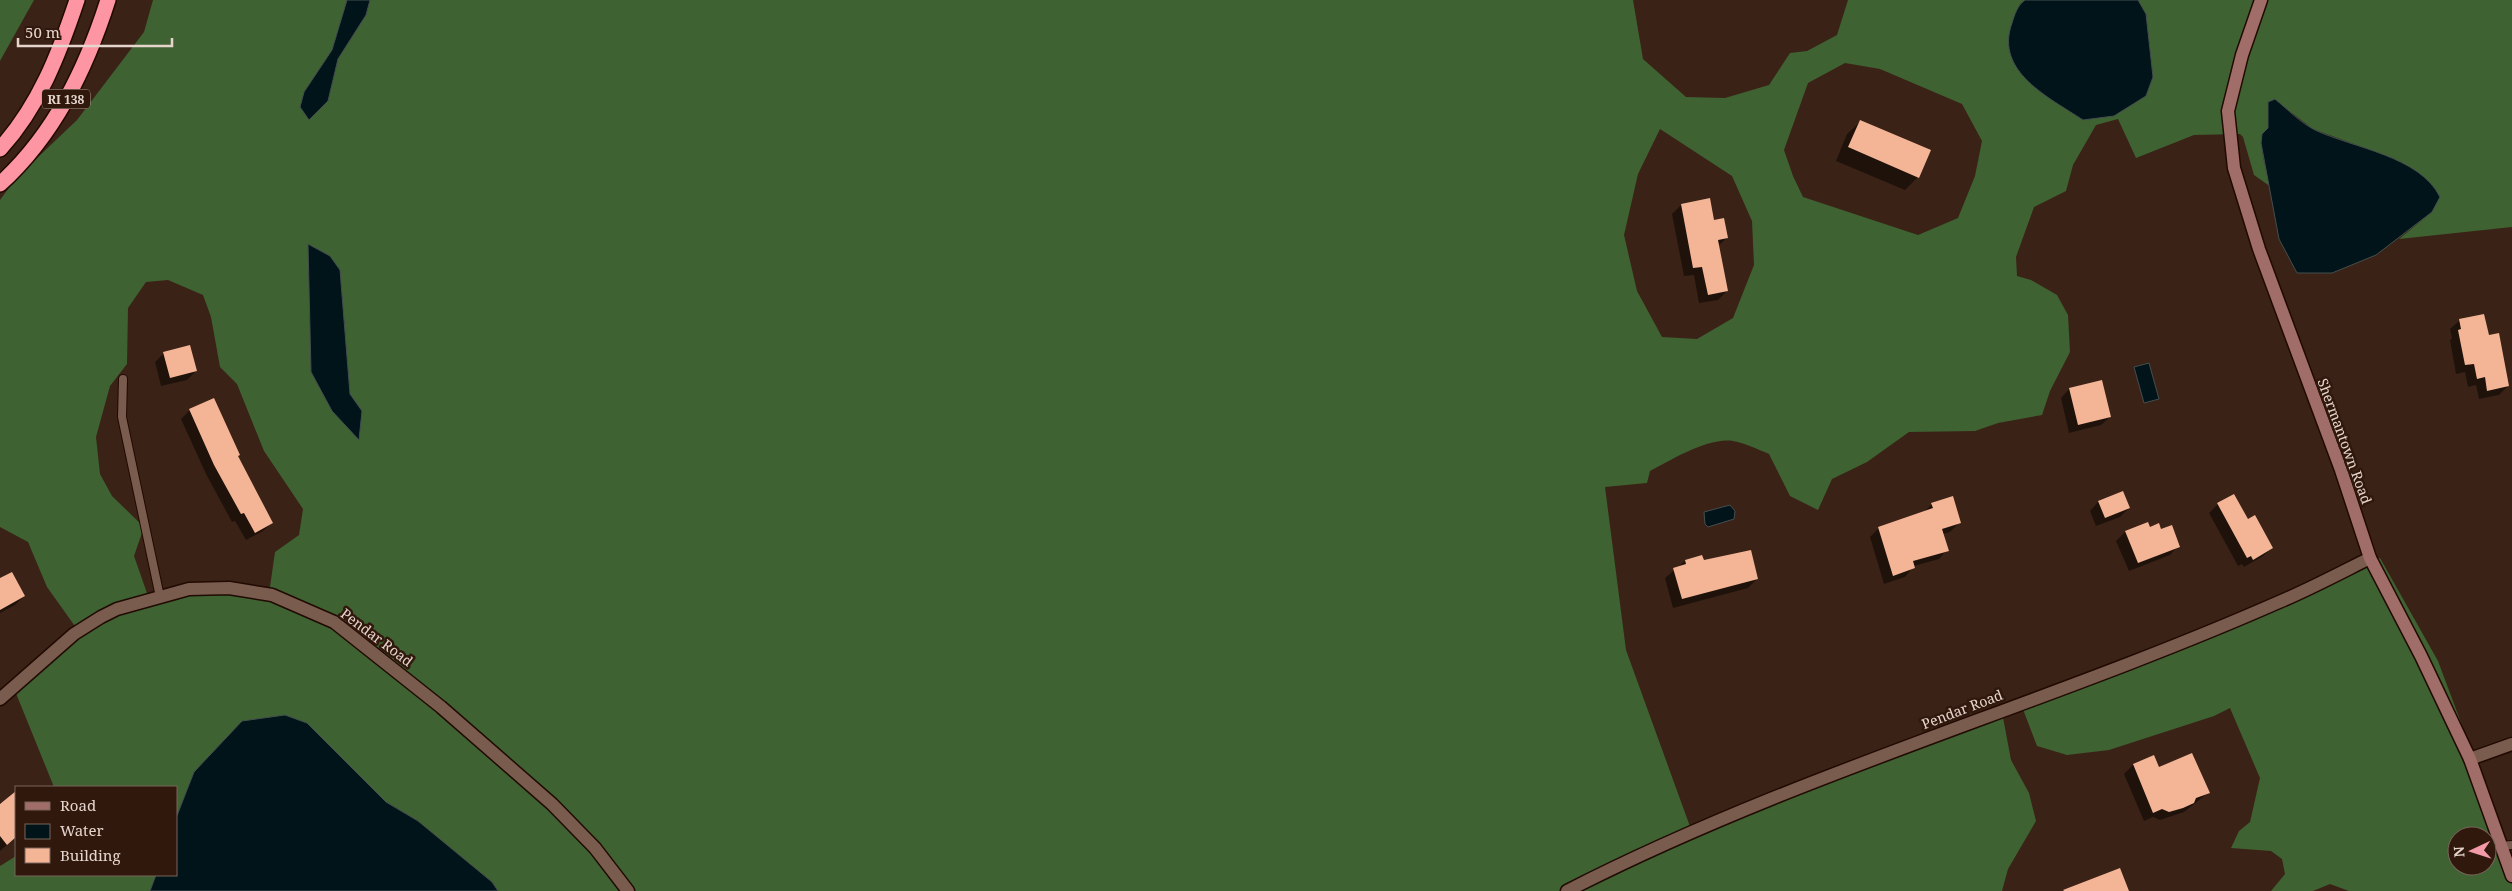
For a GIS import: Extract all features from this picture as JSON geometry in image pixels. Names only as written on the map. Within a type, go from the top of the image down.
[{"type":"highway","points":[[0,149],[28,114],[47,80],[77,0]]},
{"type":"highway","name":"RI 138","points":[[0,184],[40,141],[67,98],[91,49],[108,0]]},
{"type":"street","name":"Shermantown Road","points":[[2262,0],[2242,55],[2228,111],[2234,168],[2259,249],[2340,470],[2370,558],[2421,656],[2470,759],[2507,845],[2512,876]]},
{"type":"street","name":"Pendar Road","points":[[1567,891],[1631,858],[1712,823],[1920,741],[2120,667],[2280,602],[2370,558]]},
{"type":"street","name":"Pendar Road","points":[[0,699],[74,634],[101,616],[160,597],[198,588],[251,590],[272,595],[334,622],[442,707],[552,804],[595,848],[628,891]]},
{"type":"street","points":[[2470,759],[2512,744]]},
{"type":"lane","points":[[123,379],[122,417],[160,597]]},
{"type":"green space","points":[[0,0],[34,0],[0,61]]},
{"type":"green space","points":[[153,0],[347,0],[332,50],[304,92],[328,101],[338,59],[366,15],[370,0],[1633,0],[1643,59],[1686,97],[1725,98],[1769,85],[1790,53],[1807,51],[1837,35],[1848,0],[2025,0],[2019,5],[2146,96],[2153,77],[2146,14],[2138,0],[2512,0],[2512,227],[2399,239],[2432,212],[2395,159],[2313,129],[2275,100],[2268,102],[2268,128],[2262,141],[2263,157],[2271,187],[2254,175],[2243,137],[2240,134],[2194,135],[2136,158],[2118,119],[2096,125],[2073,165],[2066,191],[2034,207],[2016,257],[2017,276],[2031,280],[2057,295],[2068,315],[2070,352],[2050,391],[2042,415],[1998,423],[1975,431],[1909,432],[1867,462],[1832,479],[1818,510],[1790,496],[1769,454],[1733,441],[1713,442],[1679,456],[1650,471],[1647,483],[1605,487],[1626,650],[1692,832],[2002,712],[2011,760],[2029,793],[2036,821],[2008,869],[2002,891],[498,891],[492,882],[418,821],[386,802],[307,723],[194,772],[178,813],[178,786],[54,786],[13,686],[77,629],[47,587],[28,542],[0,527],[0,200],[16,178],[77,120],[144,32]],"holes":[[[1845,63],[1880,69],[1962,104],[1982,141],[1975,176],[1958,218],[1918,235],[1803,197],[1784,150],[1808,83]],[[1660,129],[1732,176],[1752,221],[1754,265],[1733,318],[1697,339],[1662,337],[1637,291],[1624,235],[1638,174]],[[308,244],[340,270],[350,394],[311,372]],[[168,280],[203,295],[211,317],[220,367],[237,384],[264,451],[303,509],[299,535],[275,552],[269,594],[203,589],[148,596],[134,556],[144,527],[112,496],[100,474],[96,437],[110,386],[127,364],[128,308],[146,282]]]},
{"type":"green space","points":[[2380,558],[2438,661],[2512,859],[2512,891],[2349,891],[2330,884],[2313,891],[2271,891],[2285,874],[2282,859],[2271,851],[2231,848],[2239,831],[2250,822],[2260,778],[2230,708],[2214,716],[2109,750],[2067,755],[2037,746],[2021,704]]},
{"type":"green space","points":[[15,857],[15,876],[156,876],[150,891],[0,891],[0,866]]},
{"type":"water","points":[[347,0],[370,0],[366,15],[338,59],[328,101],[309,120],[300,107],[304,92],[332,50]]},
{"type":"water","points":[[2025,0],[2138,0],[2146,14],[2153,77],[2146,96],[2114,116],[2083,120],[2041,93],[2028,82],[2011,56],[2009,40],[2012,23],[2015,13]]},
{"type":"water","points":[[2275,99],[2299,120],[2315,130],[2384,155],[2417,172],[2430,183],[2440,197],[2432,212],[2376,255],[2332,273],[2297,273],[2279,239],[2261,143],[2262,134],[2268,128],[2268,102]]},
{"type":"water","points":[[308,244],[330,256],[340,270],[350,394],[362,411],[359,440],[332,411],[311,372]]},
{"type":"water","points":[[2149,363],[2159,399],[2144,403],[2134,367]]},
{"type":"water","points":[[1730,505],[1735,511],[1734,519],[1708,527],[1705,524],[1704,512]]},
{"type":"water","points":[[285,715],[307,723],[386,802],[418,821],[492,882],[498,891],[150,891],[156,876],[178,876],[178,813],[194,772],[242,721]]},
{"type":"building","points":[[1860,120],[1931,150],[1919,178],[1848,147]]},
{"type":"building","points":[[1710,198],[1714,220],[1724,218],[1728,238],[1718,240],[1728,291],[1708,295],[1702,267],[1693,268],[1681,204]]},
{"type":"building","points":[[2484,314],[2489,335],[2499,333],[2509,386],[2487,391],[2485,377],[2477,379],[2474,364],[2465,365],[2458,330],[2461,329],[2459,319]]},
{"type":"building","points":[[190,345],[197,371],[170,378],[163,352]]},
{"type":"building","points":[[2102,380],[2111,417],[2078,425],[2069,388]]},
{"type":"building","points":[[214,398],[240,455],[238,456],[273,523],[255,533],[244,513],[241,514],[214,465],[189,409]]},
{"type":"building","points":[[2123,491],[2130,508],[2105,518],[2098,501]]},
{"type":"building","points":[[2234,494],[2248,519],[2255,515],[2273,548],[2253,560],[2251,556],[2247,558],[2217,503]]},
{"type":"building","points":[[1953,496],[1961,523],[1942,529],[1949,551],[1913,561],[1915,568],[1893,576],[1878,527],[1933,508],[1931,503]]},
{"type":"building","points":[[2148,522],[2150,527],[2159,523],[2161,529],[2172,525],[2180,547],[2138,563],[2125,531]]},
{"type":"building","points":[[1751,550],[1758,579],[1682,599],[1673,568],[1686,564],[1685,560],[1702,555],[1704,560]]},
{"type":"building","points":[[12,572],[25,596],[0,610],[0,578]]},
{"type":"building","points":[[2192,753],[2210,793],[2196,798],[2194,803],[2183,808],[2169,812],[2162,809],[2153,813],[2133,764],[2154,755],[2159,767]]},
{"type":"building","points":[[15,792],[15,838],[7,845],[0,836],[0,804]]},
{"type":"building","points":[[2120,868],[2129,891],[2063,890]]}]
